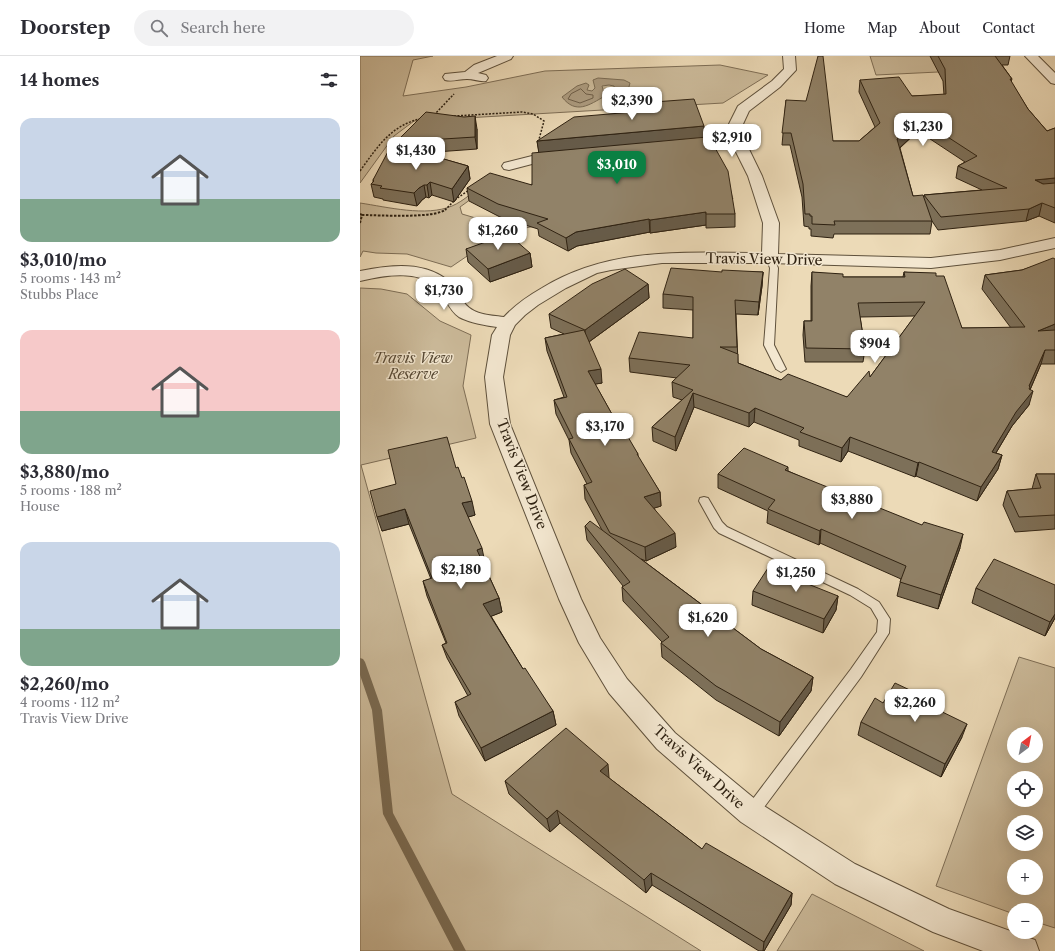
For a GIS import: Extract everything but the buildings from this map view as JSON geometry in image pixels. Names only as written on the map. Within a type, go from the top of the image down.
[{"type":"street","points":[[468,75],[478,68],[507,56]]},
{"type":"street","points":[[770,258],[771,223],[755,176],[738,141],[736,124],[741,112],[752,101],[776,84],[790,70],[789,56]]},
{"type":"street","points":[[1031,56],[1055,80]]},
{"type":"street","points":[[449,77],[468,75],[486,79]]},
{"type":"street","points":[[663,147],[738,141]]},
{"type":"street","points":[[509,166],[532,160],[571,156]]},
{"type":"street","name":"Travis View Drive","points":[[1024,951],[943,922],[845,874],[751,813],[666,740],[618,686],[591,643],[570,599],[500,424],[494,376],[498,345],[501,335],[508,323],[532,301],[560,284],[591,270],[611,265],[662,258],[770,258],[931,263],[1000,255],[1055,243]]},
{"type":"street","points":[[360,276],[385,270],[417,272],[435,280],[446,288],[461,310],[468,314],[492,321],[508,323]]},
{"type":"lane","points":[[770,258],[774,268],[769,345],[780,369]]},
{"type":"lane","points":[[704,501],[718,525],[723,530],[854,592],[875,605],[884,619],[883,633],[856,674],[751,813]]},
{"type":"path","points":[[440,107],[432,116],[440,116]]},
{"type":"path","points":[[448,116],[522,112],[538,116],[544,121],[532,160]]},
{"type":"path","points":[[360,171],[388,133],[412,119],[425,117]]},
{"type":"path","points":[[360,223],[361,214],[427,215],[443,212],[456,199],[474,188]]},
{"type":"green space","points":[[360,56],[433,56],[413,60],[403,96],[466,87],[545,71],[720,65],[768,75],[723,103],[414,121],[394,136],[360,183]]},
{"type":"green space","points":[[870,56],[948,56],[959,71],[876,75]]},
{"type":"green space","points":[[485,183],[492,184],[460,207],[462,214],[489,222],[615,197],[729,186],[733,199],[621,210],[501,233],[451,267],[407,254],[363,251],[360,257],[360,203],[394,209],[430,211],[452,206]]},
{"type":"green space","name":"Travis View Reserve","points":[[360,288],[381,289],[407,294],[440,321],[471,335],[463,386],[476,438],[361,465],[452,794],[701,951],[360,951]]},
{"type":"green space","points":[[1019,657],[1055,668],[1055,928],[1043,924],[1043,903],[1007,903],[1007,911],[936,886]]},
{"type":"green space","points":[[812,894],[924,951],[777,951]]},
{"type":"water","points":[[598,78],[624,80],[630,83],[627,94],[622,96],[616,94],[614,86],[602,86],[605,96],[583,107],[572,106],[562,97],[577,86],[586,83],[589,85],[587,90],[592,91],[595,88],[593,80]]},
{"type":"waterway","points":[[360,662],[377,710],[388,814],[460,951]]}]
